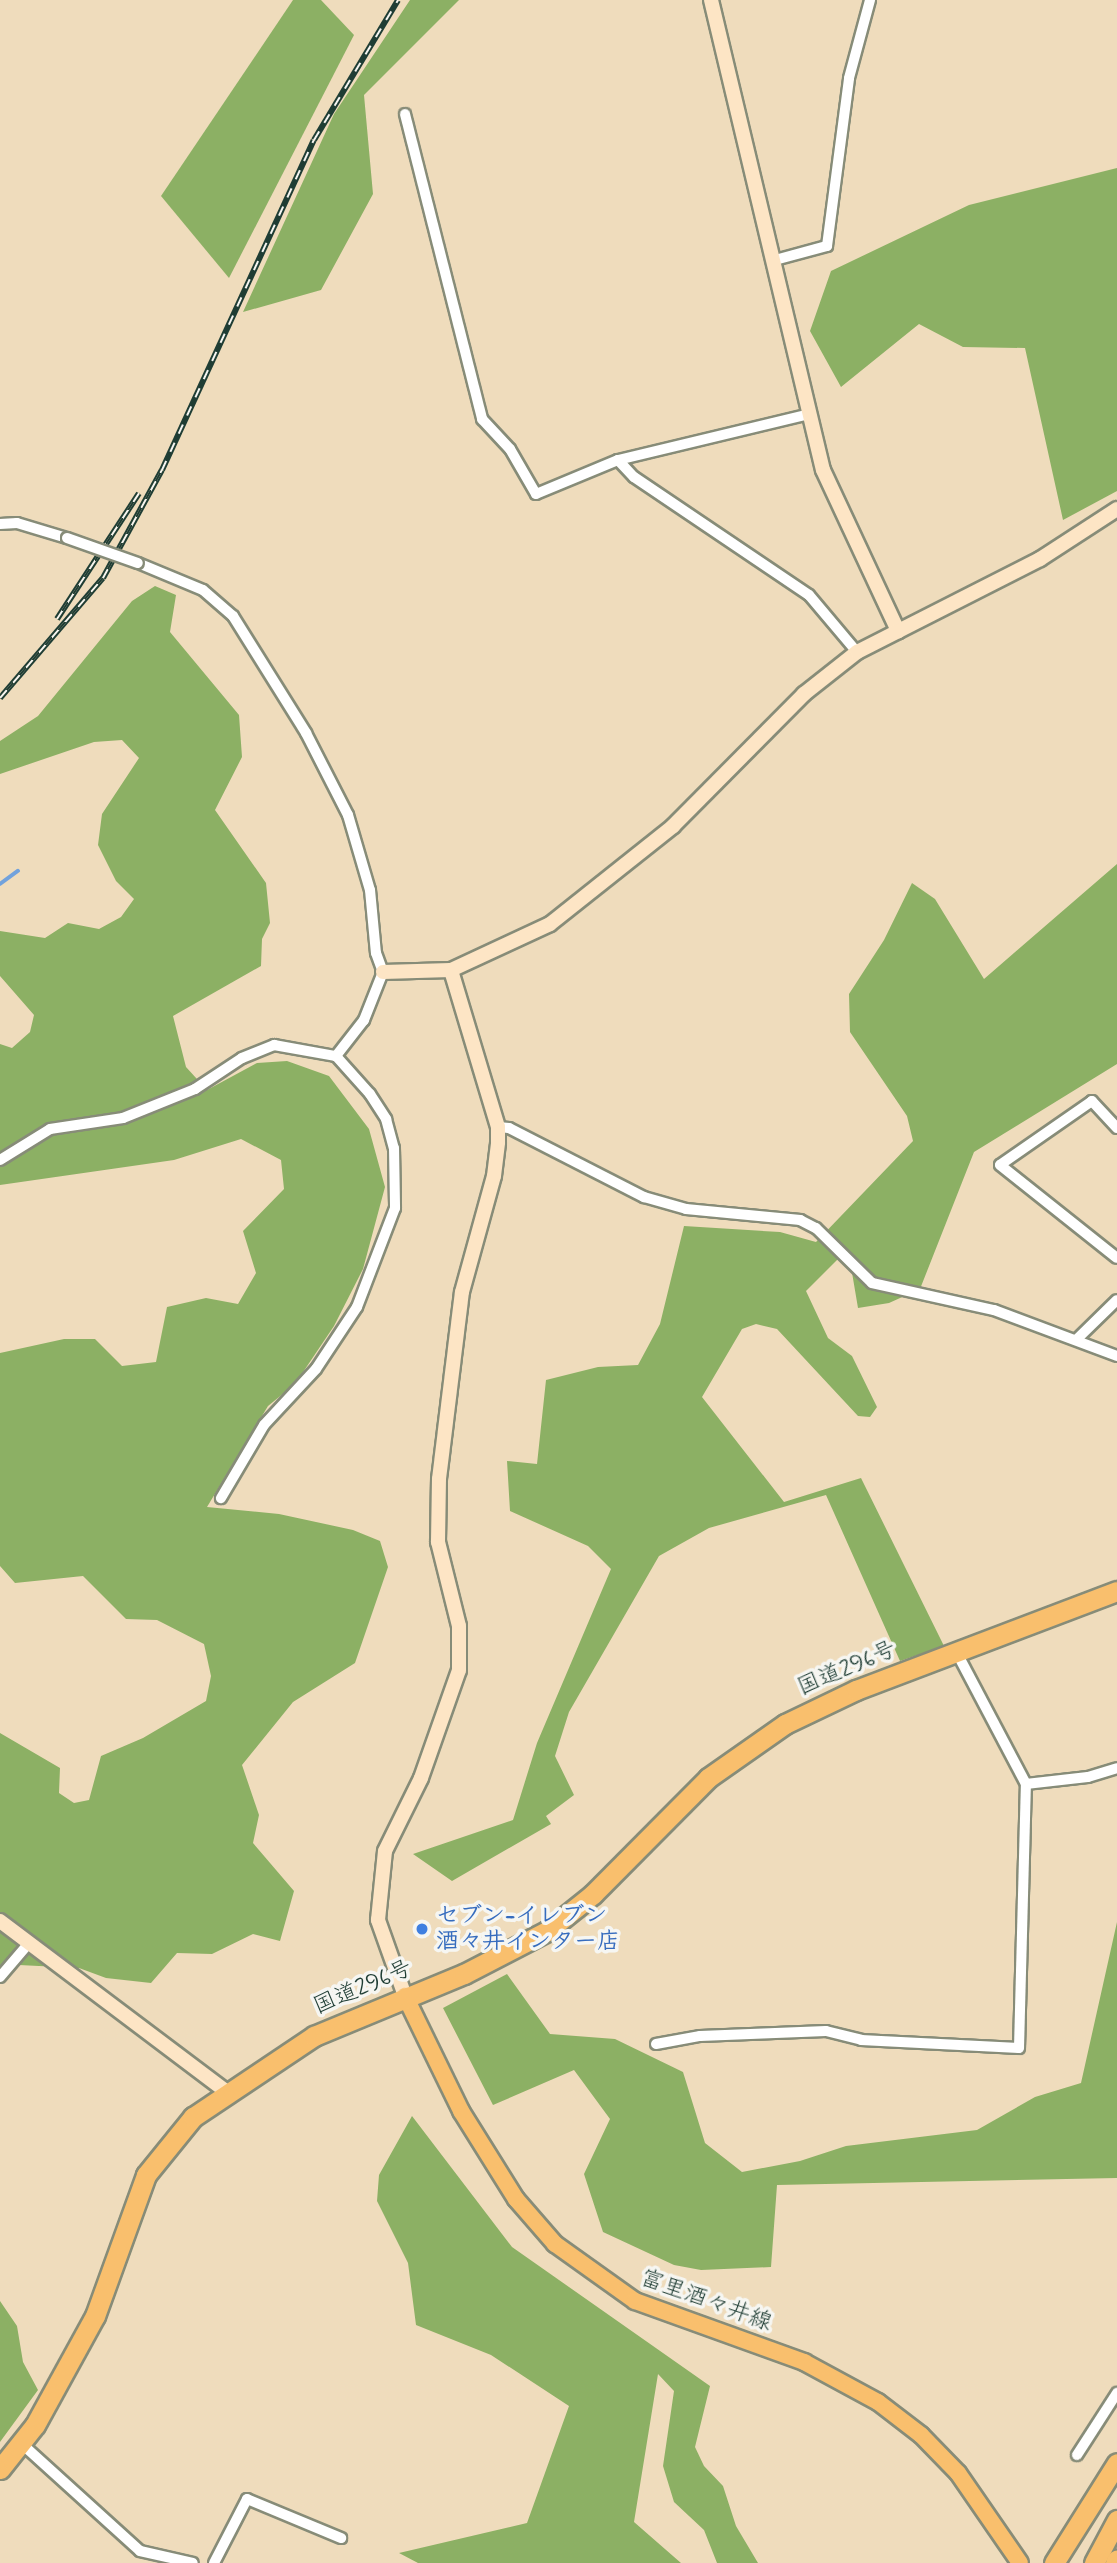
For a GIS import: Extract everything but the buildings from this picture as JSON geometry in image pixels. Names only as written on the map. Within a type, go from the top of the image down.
[{"type":"highway","name":"国道296号","points":[[0,2469],[22,2444],[95,2316],[146,2175],[178,2131],[314,2036],[405,1996],[464,1974],[547,1931],[593,1894],[741,1751],[814,1709],[956,1651],[1117,1591]]},
{"type":"highway","points":[[1054,2563],[1117,2463]]},
{"type":"highway","points":[[1067,2563],[1117,2470]]},
{"type":"highway","points":[[1094,2563],[1117,2520]]},
{"type":"main road","name":"富里酒々井線","points":[[405,1996],[461,2111],[516,2199],[555,2244],[635,2301],[804,2362],[878,2402],[921,2435],[958,2473],[1020,2563]]},
{"type":"street","points":[[711,0],[823,470],[898,631]]},
{"type":"street","points":[[775,260],[827,246],[849,78],[870,0]]},
{"type":"street","points":[[405,114],[482,419],[510,449],[536,494],[618,460],[809,414]]},
{"type":"street","points":[[618,460],[634,477],[809,596],[857,652]]},
{"type":"street","points":[[383,972],[451,970],[523,939],[575,905],[673,826],[804,694],[857,652],[1040,559],[1117,509]]},
{"type":"street","points":[[0,524],[17,523],[138,563],[203,590],[233,616],[306,733],[348,815],[370,890],[376,953],[383,972],[364,1020],[337,1056]]},
{"type":"street","points":[[405,1996],[378,1920],[385,1851],[421,1778],[459,1670],[459,1626],[438,1542],[439,1479],[462,1292],[494,1176],[498,1127],[451,970]]},
{"type":"street","points":[[0,1160],[50,1129],[123,1118],[195,1089],[261,1049],[295,1046],[337,1056],[386,1119],[398,1182],[395,1209],[357,1307],[316,1369],[264,1425],[221,1499]]},
{"type":"street","points":[[1117,1128],[1092,1101],[1000,1165],[1117,1258]]},
{"type":"street","points":[[498,1127],[509,1128],[645,1197],[686,1209],[800,1220],[816,1228],[872,1283],[947,1296],[1117,1356]]},
{"type":"street","points":[[1076,1340],[1117,1300]]},
{"type":"street","points":[[656,2045],[700,2036],[826,2031],[861,2040],[1019,2049],[1026,1784],[956,1651]]},
{"type":"street","points":[[1026,1784],[1088,1777],[1117,1768]]},
{"type":"street","points":[[0,1920],[229,2093]]},
{"type":"street","points":[[0,1977],[29,1943]]},
{"type":"street","points":[[1077,2455],[1117,2393]]},
{"type":"street","points":[[22,2444],[140,2552],[193,2563]]},
{"type":"street","points":[[215,2563],[247,2500],[341,2538]]},
{"type":"green space","points":[[293,0],[321,0],[354,35],[229,278],[161,196]]},
{"type":"green space","points":[[410,0],[459,0],[364,95],[373,194],[321,290],[243,312],[334,114]]},
{"type":"green space","points":[[1117,168],[1117,491],[1063,520],[1025,348],[963,347],[919,324],[841,387],[810,331],[831,271],[969,205]]},
{"type":"green space","points":[[155,586],[176,595],[170,632],[239,715],[242,757],[215,810],[266,883],[270,923],[262,939],[261,966],[173,1016],[186,1067],[207,1090],[257,1063],[287,1061],[329,1076],[369,1129],[385,1187],[363,1269],[334,1326],[295,1384],[268,1406],[207,1507],[279,1514],[353,1530],[380,1541],[388,1567],[355,1663],[293,1702],[242,1765],[259,1815],[253,1843],[294,1891],[280,1941],[253,1934],[212,1954],[177,1953],[151,1983],[106,1978],[79,1968],[19,1965],[0,1978],[0,1733],[60,1768],[59,1793],[74,1803],[89,1800],[101,1756],[143,1738],[206,1701],[211,1676],[204,1644],[157,1620],[126,1619],[83,1576],[15,1583],[0,1566],[0,1353],[64,1339],[95,1339],[122,1366],[156,1362],[167,1307],[206,1298],[238,1304],[256,1273],[243,1231],[284,1189],[281,1160],[241,1139],[174,1160],[0,1185],[0,1044],[12,1048],[30,1032],[34,1015],[0,976],[0,931],[45,938],[68,923],[99,929],[121,917],[134,899],[116,881],[98,845],[102,814],[139,758],[122,740],[94,742],[0,774],[0,741],[38,716],[132,601]]},
{"type":"green space","points":[[1117,864],[1117,1064],[974,1152],[920,1289],[889,1303],[858,1308],[848,1249],[806,1291],[828,1338],[852,1356],[877,1407],[870,1417],[858,1416],[777,1329],[756,1324],[742,1329],[702,1397],[784,1502],[861,1478],[944,1646],[900,1661],[826,1495],[709,1528],[659,1556],[569,1712],[555,1756],[574,1795],[546,1816],[551,1824],[452,1881],[413,1854],[513,1820],[537,1743],[611,1569],[588,1546],[510,1511],[507,1461],[537,1464],[546,1380],[598,1367],[638,1365],[660,1324],[684,1226],[780,1232],[816,1242],[913,1141],[907,1116],[850,1032],[849,994],[884,940],[912,883],[935,899],[984,979]]},
{"type":"green space","points":[[1117,1922],[1117,2178],[777,2185],[771,2267],[701,2270],[674,2265],[603,2232],[584,2174],[610,2119],[574,2070],[493,2105],[443,2008],[507,1974],[550,2034],[615,2039],[683,2072],[705,2143],[742,2172],[800,2161],[846,2146],[977,2130],[1035,2097],[1081,2083]]},
{"type":"green space","points":[[412,2116],[512,2247],[710,2386],[695,2447],[704,2466],[723,2486],[736,2526],[758,2563],[717,2563],[704,2530],[674,2502],[663,2466],[674,2391],[658,2374],[634,2522],[681,2563],[418,2563],[399,2553],[527,2523],[569,2406],[491,2355],[416,2325],[408,2263],[377,2201],[379,2175]]},
{"type":"green space","points":[[0,2301],[17,2326],[23,2362],[38,2390],[0,2442]]},
{"type":"waterway","points":[[0,884],[18,871]]},
{"type":"railway","points":[[0,698],[103,578],[162,470],[314,140],[398,0]]},
{"type":"railway","points":[[57,619],[139,493]]},
{"type":"place","name":"セブン-イレブン 酒々井インター店","points":[[422,1929]]}]
